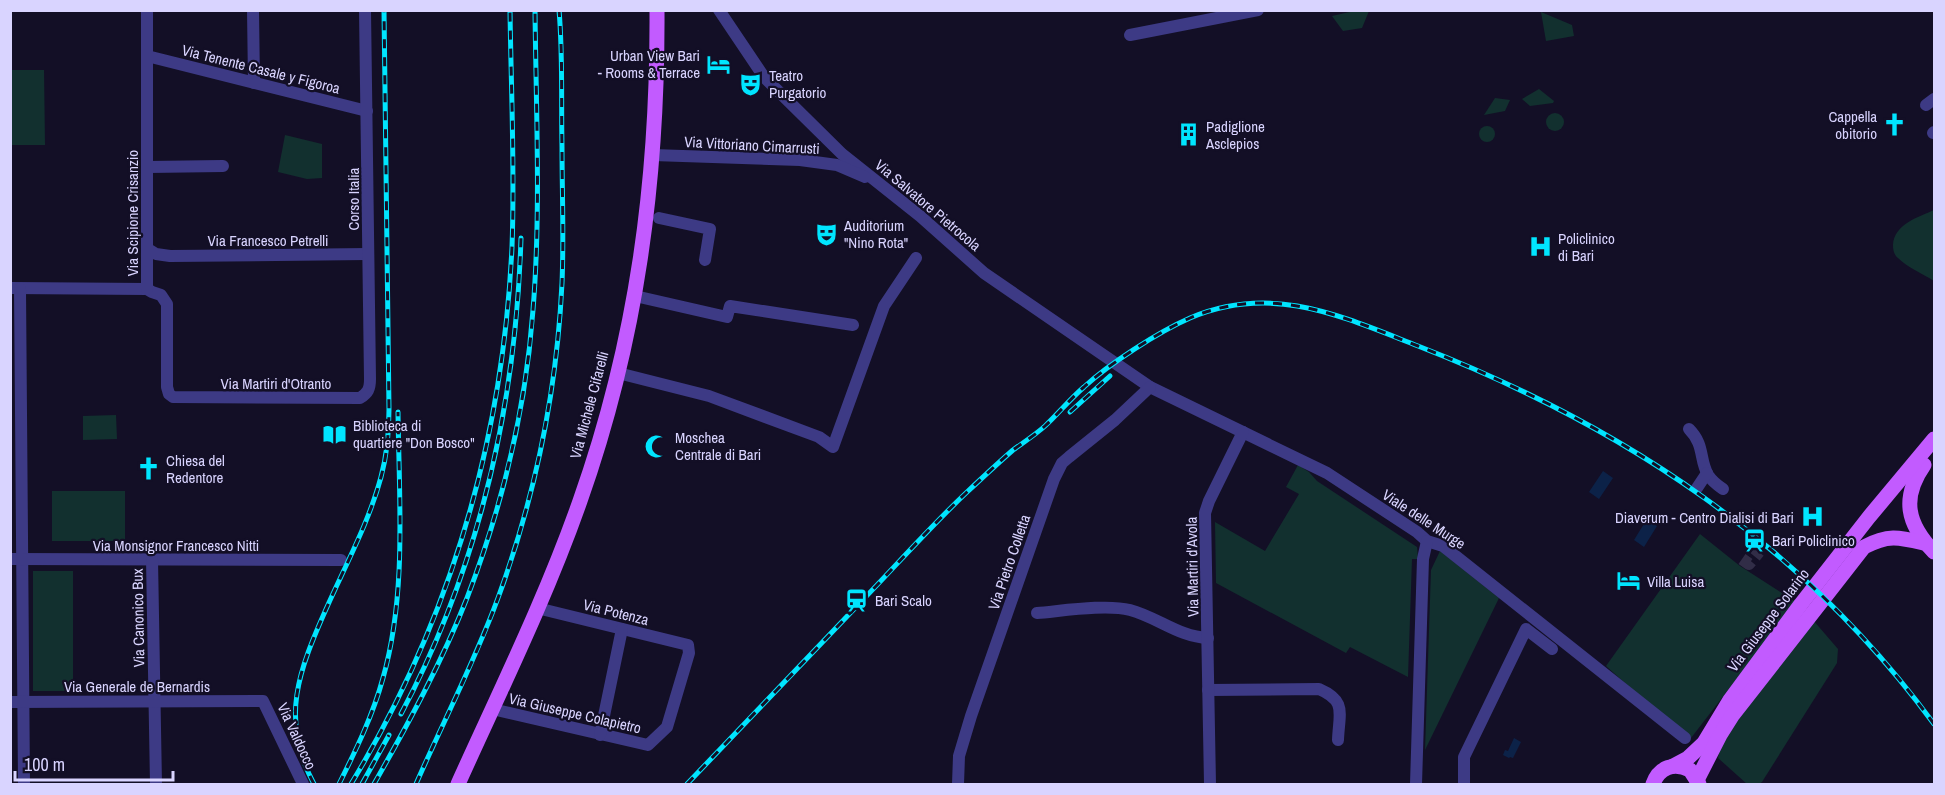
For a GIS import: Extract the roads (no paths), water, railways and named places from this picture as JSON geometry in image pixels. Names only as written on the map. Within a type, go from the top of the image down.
[{"type":"main road","name":"Via Michele Cifarelli","points":[[458,784],[537,608],[580,501],[618,373],[635,296],[646,223],[653,155],[657,10]]},
{"type":"main road","points":[[1929,548],[1915,528],[1909,501],[1911,486],[1924,464],[1932,442]]},
{"type":"main road","name":"Via Giuseppe Solarino","points":[[1709,745],[1730,700],[1869,518],[1932,442]]},
{"type":"main road","name":"Via Giuseppe Solarino","points":[[1709,745],[1864,547],[1878,539],[1890,537],[1929,548]]},
{"type":"main road","points":[[1638,784],[1654,782],[1661,771],[1709,745]]},
{"type":"main road","points":[[1698,782],[1709,745]]},
{"type":"main road","points":[[1673,766],[1683,766],[1690,770],[1698,782]]},
{"type":"street","name":"Via Scipione Crisanzio","points":[[147,10],[147,284],[164,296],[167,304],[166,387],[169,394],[178,398]]},
{"type":"street","points":[[254,10],[254,83]]},
{"type":"street","name":"Corso Italia","points":[[365,10],[370,387]]},
{"type":"street","name":"Via Salvatore Pietrocola","points":[[719,10],[764,77],[842,154],[896,196],[984,273],[1145,383]]},
{"type":"street","points":[[1130,34],[1258,10]]},
{"type":"street","name":"Via Tenente Casale y Figoroa","points":[[147,56],[367,111]]},
{"type":"street","name":"Via Vittoriano Cimarrusti","points":[[653,155],[800,160],[837,165],[880,184]]},
{"type":"street","points":[[148,167],[223,166]]},
{"type":"street","points":[[659,218],[710,229],[705,260]]},
{"type":"street","name":"Via Francesco Petrelli","points":[[148,249],[156,254],[169,256],[368,254]]},
{"type":"street","points":[[24,784],[17,702],[15,288],[147,284],[159,261],[169,256]]},
{"type":"street","points":[[618,373],[709,396],[819,437],[833,447],[884,306],[915,258]]},
{"type":"street","points":[[635,296],[727,317],[730,306],[853,325]]},
{"type":"street","name":"Viale delle Murge","points":[[1145,383],[1327,473],[1417,532],[1427,541],[1443,546],[1684,738]]},
{"type":"street","name":"Via Pietro Colletta","points":[[958,784],[959,756],[971,716],[1054,479],[1062,463],[1115,420],[1145,383]]},
{"type":"street","name":"Via Martiri d'Otranto","points":[[178,398],[360,398],[370,387]]},
{"type":"street","points":[[1689,429],[1700,444],[1707,473],[1723,489]]},
{"type":"street","name":"Via Martiri d'Avola","points":[[1210,784],[1205,513],[1243,432]]},
{"type":"street","points":[[1697,488],[1707,473]]},
{"type":"street","points":[[1416,784],[1423,559],[1427,541]]},
{"type":"street","name":"Via Monsignor Francesco Nitti","points":[[16,559],[341,560]]},
{"type":"street","name":"Via Canonico Bux","points":[[152,559],[156,784]]},
{"type":"street","name":"Via Potenza","points":[[537,608],[688,645]]},
{"type":"street","name":"Via Martiri d'Avola","points":[[1037,613],[1099,609],[1131,610],[1193,638],[1208,638]]},
{"type":"street","points":[[1464,784],[1466,754],[1523,626],[1552,649]]},
{"type":"street","points":[[600,735],[622,629]]},
{"type":"street","name":"Via Giuseppe Colapietro","points":[[492,709],[648,745],[667,727],[689,653],[688,645]]},
{"type":"street","points":[[1208,690],[1319,689],[1332,695],[1340,705],[1338,740]]},
{"type":"street","name":"Via Generale de Bernardis","points":[[17,702],[263,701]]},
{"type":"street","name":"Via Valdocco","points":[[263,701],[303,784]]},
{"type":"water","points":[[1603,471],[1613,478],[1599,499],[1589,492]]},
{"type":"water","points":[[1647,519],[1657,526],[1644,547],[1634,540]]},
{"type":"water","points":[[1514,738],[1521,742],[1513,758],[1509,758],[1503,755],[1505,750],[1508,751]]},
{"type":"tunnel","points":[[1742,559],[1749,564],[1759,552]]},
{"type":"railway","points":[[314,784],[303,760],[297,738],[295,716],[301,674],[317,630],[357,543],[376,494],[383,469],[388,435],[384,10]]},
{"type":"railway","points":[[351,784],[417,658],[444,592],[466,526],[483,458],[497,389],[507,319],[512,247],[510,10]]},
{"type":"railway","points":[[374,784],[436,669],[467,598],[491,528],[518,420],[530,346],[537,235],[535,10]]},
{"type":"railway","points":[[416,784],[498,598],[523,521],[542,442],[555,363],[562,283],[559,10]]},
{"type":"railway","points":[[401,714],[452,601],[472,543],[488,483],[511,362],[518,300],[521,238]]},
{"type":"railway","points":[[687,784],[952,507],[1013,450],[1045,426],[1094,378],[1134,349],[1177,324],[1220,308],[1249,303],[1278,304],[1334,315],[1418,346],[1494,378],[1567,414],[1637,453],[1704,498],[1767,546],[1827,600],[1882,659],[1934,724]]},
{"type":"railway","points":[[1070,412],[1110,376]]},
{"type":"railway","points":[[339,784],[374,705],[391,646],[399,580],[398,412]]},
{"type":"railway","points":[[362,784],[389,735]]},
{"type":"place","name":"Urban View Bari - Rooms & Terrace","points":[[718,64]]},
{"type":"place","name":"Teatro Purgatorio","points":[[751,84]]},
{"type":"place","name":"Cappella obitorio","points":[[1895,125]]},
{"type":"place","name":"Padiglione Asclepios","points":[[1188,135]]},
{"type":"place","name":"Auditorium \"Nino Rota\"","points":[[826,234]]},
{"type":"place","name":"Policlinico di Bari","points":[[1540,247]]},
{"type":"place","name":"Biblioteca di quartiere \"Don Bosco\"","points":[[335,434]]},
{"type":"place","name":"Moschea Centrale di Bari","points":[[657,446]]},
{"type":"place","name":"Chiesa del Redentore","points":[[148,469]]},
{"type":"place","name":"Diaverum - Centro Dialisi di Bari","points":[[1812,517]]},
{"type":"place","name":"Bari Policlinico","points":[[1754,540]]},
{"type":"place","name":"Villa Luisa","points":[[1629,581]]},
{"type":"place","name":"Bari Scalo","points":[[857,600]]}]
